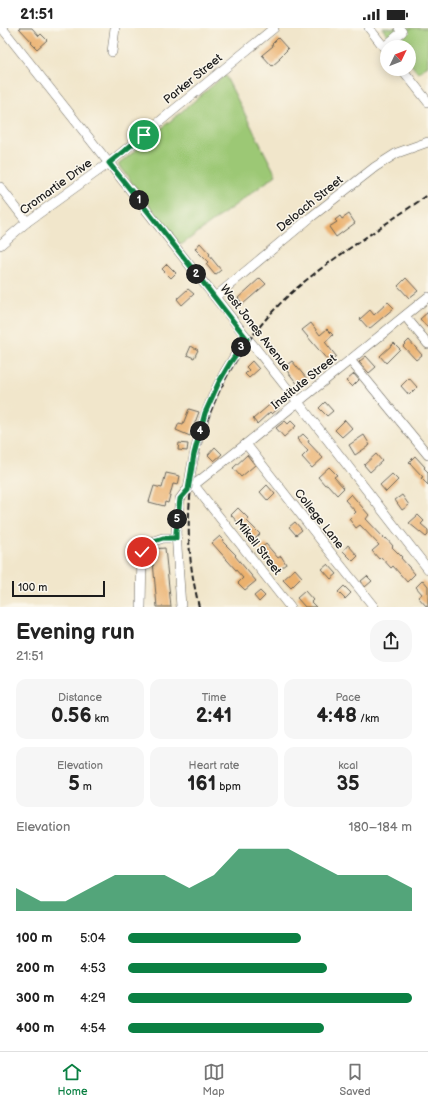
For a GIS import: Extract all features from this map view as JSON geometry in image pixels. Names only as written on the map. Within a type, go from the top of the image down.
[{"type":"street","name":"West Jones Avenue","points":[[2,28],[428,569]]},
{"type":"street","points":[[112,52],[115,28]]},
{"type":"street","name":"Parker Street","points":[[109,163],[274,28]]},
{"type":"street","points":[[369,28],[380,42]]},
{"type":"street","points":[[394,40],[402,32],[399,28]]},
{"type":"street","points":[[408,76],[428,102]]},
{"type":"street","name":"Deloach Street","points":[[215,297],[375,166],[397,153],[428,142]]},
{"type":"street","name":"Cromartie Drive","points":[[0,245],[27,222],[109,163]]},
{"type":"street","points":[[0,187],[27,222]]},
{"type":"street","name":"Institute Street","points":[[191,488],[428,297]]},
{"type":"street","points":[[405,316],[428,344]]},
{"type":"street","points":[[181,607],[176,538],[180,499],[191,488],[194,454],[205,413],[219,382],[247,339]]},
{"type":"street","points":[[350,360],[428,455]]},
{"type":"street","name":"College Lane","points":[[246,444],[374,607]]},
{"type":"street","name":"Mikell Street","points":[[191,488],[207,502],[290,607]]},
{"type":"street","points":[[141,607],[142,552],[151,542],[163,538],[176,538]]},
{"type":"green space","points":[[382,28],[428,28],[428,65],[418,73],[416,71],[416,40],[391,40]]},
{"type":"green space","points":[[225,75],[276,175],[181,245],[118,165]]},
{"type":"building","points":[[19,28],[32,28],[39,36],[41,34],[47,40],[37,49]]},
{"type":"building","points":[[278,38],[288,49],[272,66],[262,55],[273,46],[272,44]]},
{"type":"building","points":[[349,214],[355,223],[336,237],[329,227],[337,222],[335,220],[340,216],[342,219]]},
{"type":"building","points":[[200,243],[221,270],[215,275],[206,264],[208,262],[195,249]]},
{"type":"building","points":[[167,264],[176,273],[171,278],[162,269]]},
{"type":"building","points":[[260,278],[266,284],[243,304],[238,298]]},
{"type":"building","points":[[406,278],[418,291],[409,298],[398,286]]},
{"type":"building","points":[[188,289],[194,294],[182,305],[177,299]]},
{"type":"building","points":[[388,302],[394,308],[369,329],[360,319],[370,310],[374,315]]},
{"type":"building","points":[[428,312],[428,328],[420,319]]},
{"type":"building","points":[[311,323],[320,335],[327,329],[333,335],[325,342],[336,356],[329,362],[302,330]]},
{"type":"building","points":[[409,340],[422,355],[416,360],[403,346]]},
{"type":"building","points":[[394,343],[400,349],[386,363],[380,356]]},
{"type":"building","points":[[191,346],[198,350],[194,358],[187,355]]},
{"type":"building","points":[[366,356],[376,367],[369,373],[359,362]]},
{"type":"building","points":[[252,361],[259,369],[249,378],[245,374],[249,370],[246,367]]},
{"type":"building","points":[[292,361],[307,379],[299,386],[284,367]]},
{"type":"building","points":[[354,374],[359,380],[352,387],[346,381]]},
{"type":"building","points":[[409,378],[417,387],[409,395],[401,386]]},
{"type":"building","points":[[274,401],[280,407],[272,414],[270,412],[257,424],[253,419]]},
{"type":"building","points":[[325,402],[333,411],[327,416],[319,408]]},
{"type":"building","points":[[189,409],[199,412],[190,436],[176,430],[179,423],[183,424]]},
{"type":"building","points":[[345,420],[352,428],[342,437],[335,430]]},
{"type":"building","points":[[285,421],[288,424],[291,421],[296,426],[284,437],[276,428]]},
{"type":"building","points":[[303,434],[309,440],[308,442],[323,458],[312,468],[302,457],[308,451],[297,439]]},
{"type":"building","points":[[364,435],[370,445],[355,455],[349,445]]},
{"type":"building","points":[[179,443],[188,444],[187,451],[178,450]]},
{"type":"building","points":[[215,447],[222,454],[214,461],[208,455]]},
{"type":"building","points":[[376,454],[382,461],[370,472],[364,465]]},
{"type":"building","points":[[247,455],[255,465],[241,477],[233,468]]},
{"type":"building","points":[[415,456],[428,472],[428,485],[421,478],[423,477],[409,462]]},
{"type":"building","points":[[329,467],[337,475],[334,477],[344,488],[337,495],[318,477]]},
{"type":"building","points":[[166,473],[180,476],[178,485],[173,484],[168,503],[165,502],[164,506],[149,502],[154,486],[162,488]]},
{"type":"building","points":[[392,474],[398,480],[386,492],[380,485]]},
{"type":"building","points":[[267,485],[275,494],[268,501],[260,492]]},
{"type":"building","points":[[351,494],[369,515],[366,519],[385,539],[386,538],[415,574],[407,582],[393,566],[391,568],[381,557],[379,559],[372,551],[379,545],[360,525],[356,528],[349,519],[356,512],[345,500]]},
{"type":"building","points":[[402,495],[409,505],[402,510],[395,500]]},
{"type":"building","points":[[238,508],[249,519],[247,521],[260,534],[254,540],[231,515]]},
{"type":"building","points":[[418,515],[424,521],[421,524],[428,530],[428,535],[426,537],[409,523]]},
{"type":"building","points":[[295,522],[302,530],[296,535],[289,527]]},
{"type":"building","points":[[220,536],[224,540],[223,542],[236,555],[235,556],[256,581],[245,590],[238,583],[243,578],[212,543]]},
{"type":"building","points":[[266,544],[278,558],[281,556],[286,564],[277,571],[260,549]]},
{"type":"building","points":[[348,545],[358,556],[353,561],[343,551]]},
{"type":"building","points":[[165,548],[171,607],[157,607],[152,550]]},
{"type":"building","points":[[328,564],[337,574],[331,579],[322,569]]},
{"type":"building","points":[[295,569],[302,577],[291,588],[283,580]]},
{"type":"building","points":[[367,576],[372,581],[365,587],[361,581]]},
{"type":"building","points":[[423,580],[428,586],[428,607],[418,597],[422,594],[416,587]]},
{"type":"building","points":[[344,586],[351,593],[345,599],[338,592]]},
{"type":"building","points":[[260,591],[265,596],[259,602],[254,596]]},
{"type":"building","points":[[305,591],[313,600],[311,602],[316,607],[305,607],[297,598]]},
{"type":"railway","points":[[199,607],[192,573],[190,553],[189,517],[192,481],[199,446],[210,412],[225,379],[244,348],[265,320],[290,294],[329,263],[428,195]]},
{"type":"route","points":[[142,552],[151,542],[163,538],[176,538],[180,499],[188,490],[194,454],[205,413],[219,382],[237,352],[247,339],[109,163],[144,135]]}]
